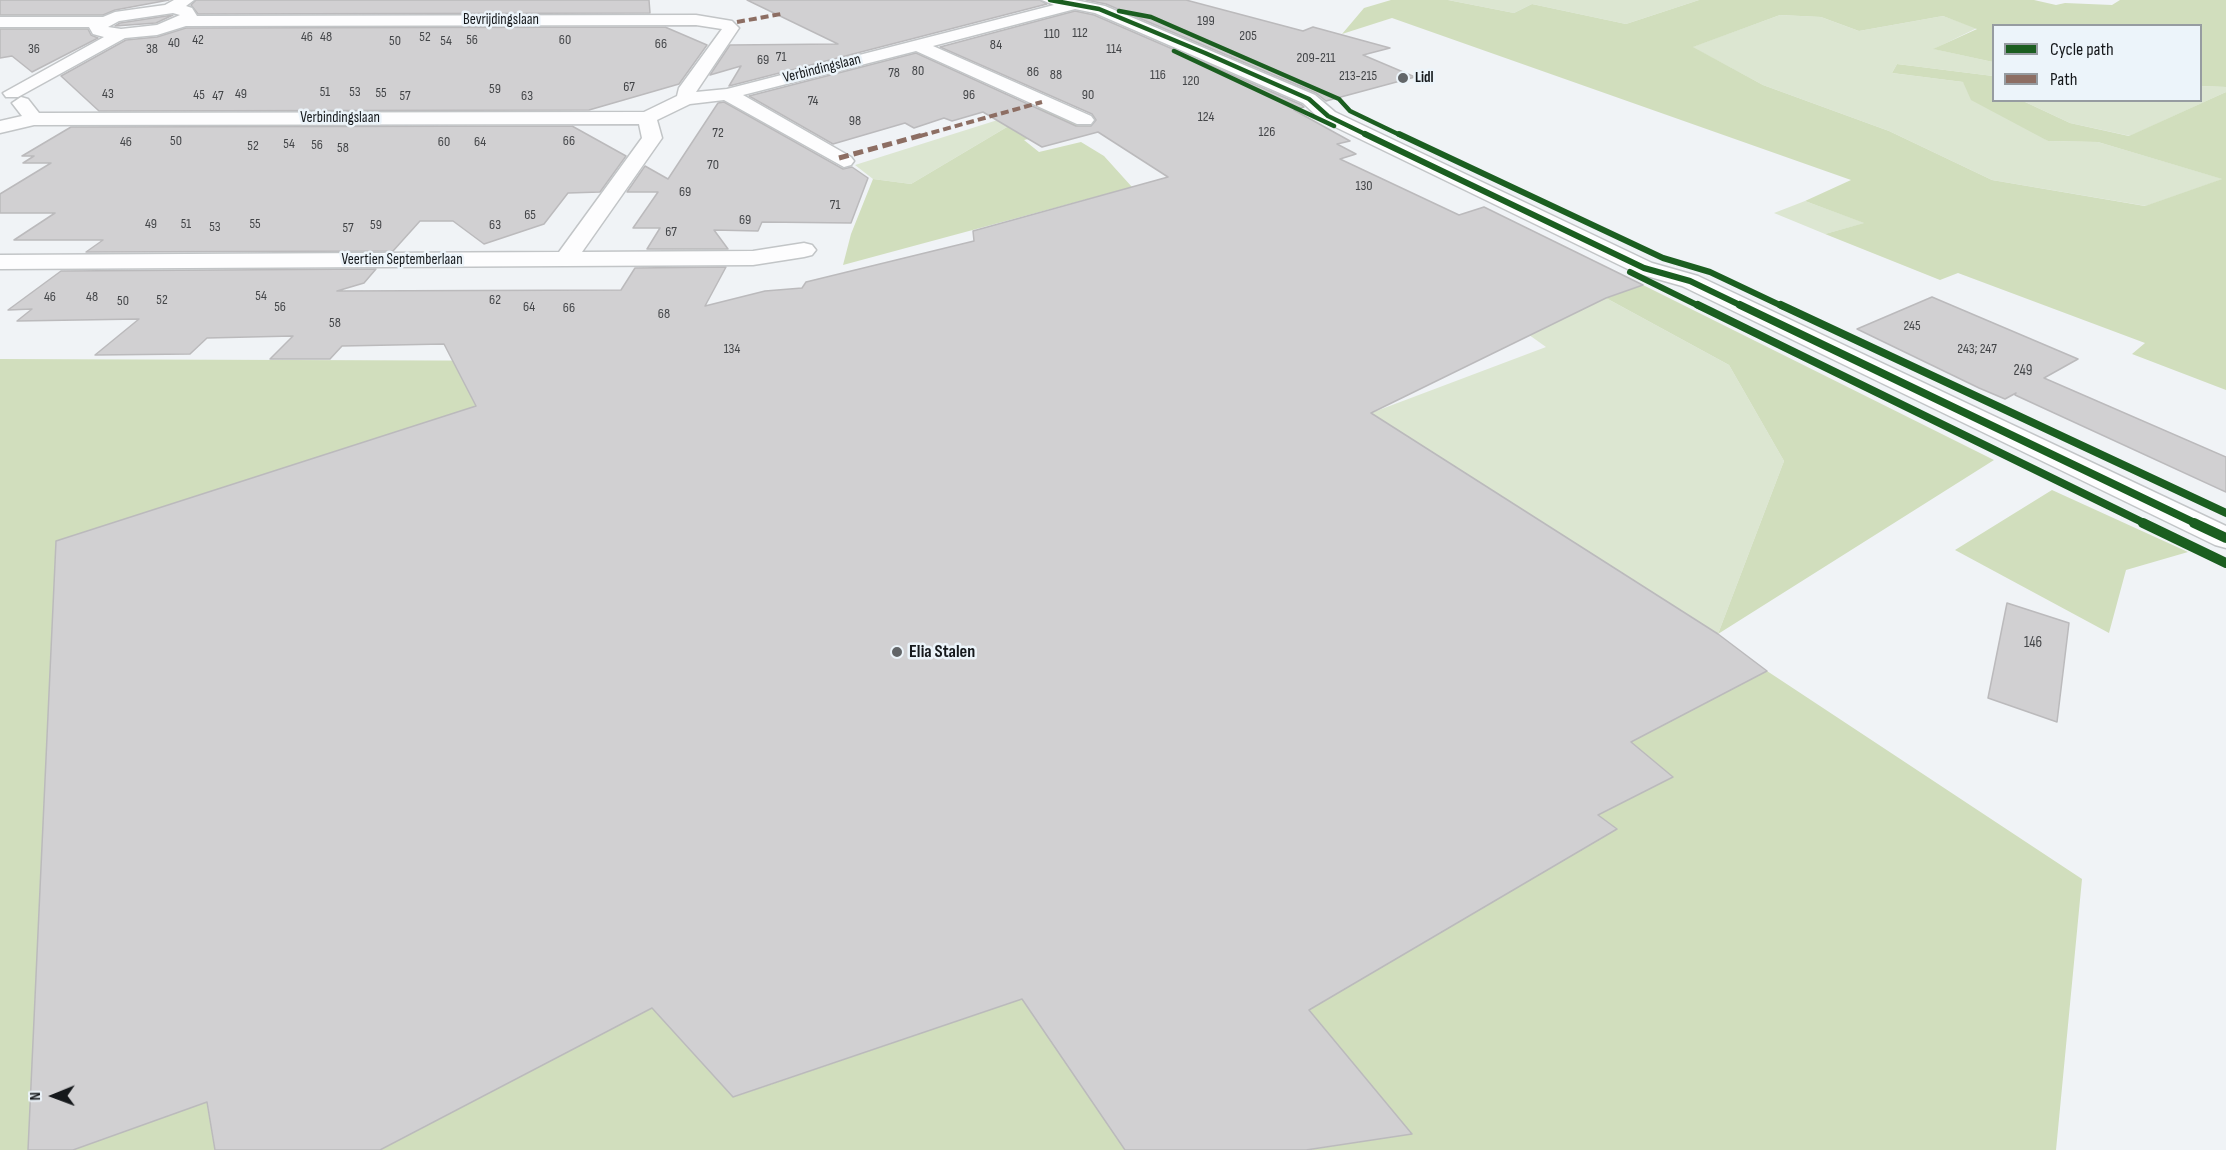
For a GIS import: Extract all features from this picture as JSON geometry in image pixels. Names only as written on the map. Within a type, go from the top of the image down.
[{"type":"street","points":[[169,9],[186,0]]},
{"type":"street","points":[[1050,0],[1083,1],[1309,99],[1328,116],[1644,268],[1690,282],[2226,538]]},
{"type":"street","name":"Verbindingslaan","points":[[0,127],[34,119],[647,118],[686,99],[727,94],[1083,1]]},
{"type":"street","points":[[0,22],[102,22],[132,12],[169,9],[190,14],[185,21]]},
{"type":"street","name":"Bevrijdingslaan","points":[[121,34],[157,30],[185,21],[696,20],[726,24],[730,28],[688,88],[686,99]]},
{"type":"street","points":[[102,22],[98,27],[99,31],[121,34]]},
{"type":"street","points":[[34,119],[6,94],[121,34]]},
{"type":"street","points":[[917,45],[1084,120]]},
{"type":"street","points":[[727,94],[844,161]]},
{"type":"street","points":[[565,260],[652,138],[647,118]]},
{"type":"street","name":"Veertien Septemberlaan","points":[[0,262],[753,258],[804,250]]},
{"type":"green space","points":[[1391,0],[1448,0],[1514,13],[1532,4],[1626,24],[1699,0],[2034,0],[2056,5],[2065,3],[2112,5],[2120,0],[2226,0],[2226,87],[2202,86],[2202,24],[1992,24],[1992,62],[1933,49],[1977,29],[1943,16],[1859,31],[1821,17],[1780,15],[1693,47],[1763,85],[1889,131],[1992,180],[2145,206],[2222,179],[2098,142],[2048,141],[1971,100],[1963,82],[1892,73],[1897,64],[1992,76],[1992,102],[2025,102],[2070,123],[2129,136],[2226,92],[2226,390],[2132,354],[2145,343],[1958,273],[1940,280],[1825,234],[1864,223],[1805,201],[1851,180],[1392,18],[1342,34],[1364,8]]},
{"type":"green space","points":[[1448,0],[1699,0],[1626,24],[1532,4],[1514,13]]},
{"type":"green space","points":[[1780,15],[1821,17],[1859,31],[1943,16],[1977,28],[1934,49],[1992,62],[1992,76],[1897,64],[1892,73],[1963,82],[2048,141],[2098,142],[2223,179],[2146,206],[1992,180],[1889,131],[1763,85],[1692,47]]},
{"type":"green space","points":[[2202,86],[2226,87],[2226,92],[2130,136],[2070,123],[2025,102],[2202,102]]},
{"type":"green space","points":[[1041,107],[1081,127],[1024,140],[1039,152],[1081,142],[1104,156],[1132,187],[843,265],[851,234],[873,179],[911,184],[1012,124],[1004,118]]},
{"type":"green space","points":[[1004,118],[1012,124],[911,184],[873,179],[855,165]]},
{"type":"green space","points":[[1805,201],[1865,223],[1825,234],[1774,213]]},
{"type":"green space","points":[[1643,285],[1994,460],[1718,634],[1784,461],[1729,365],[1606,298]]},
{"type":"green space","points":[[1606,298],[1729,365],[1784,461],[1718,634],[1371,413],[1546,347],[1511,322]]},
{"type":"green space","points":[[0,359],[585,361],[472,397],[476,406],[56,541],[28,1150],[0,1150]]},
{"type":"green space","points":[[2052,490],[2188,552],[2126,570],[2109,633],[1955,550]]},
{"type":"green space","points":[[1767,671],[2082,879],[2056,1150],[1307,1150],[1412,1134],[1309,1010],[1617,829],[1598,815],[1672,777],[1631,742]]},
{"type":"green space","points":[[1022,999],[1125,1150],[380,1150],[652,1008],[734,1097]]},
{"type":"green space","points":[[207,1102],[215,1150],[73,1150]]},
{"type":"building","points":[[0,0],[169,0],[115,10],[103,15],[0,15]]},
{"type":"building","points":[[196,0],[649,0],[650,13],[198,14],[191,5]]},
{"type":"building","points":[[747,0],[1040,0],[1047,4],[729,86],[741,66],[710,75],[730,45],[838,44]]},
{"type":"building","points":[[1086,0],[1186,0],[1303,31],[1313,27],[1390,48],[1363,55],[1415,77],[1326,101],[1316,93],[1106,4]]},
{"type":"building","name":"Elia Stalen","points":[[1075,11],[1094,15],[1302,105],[1304,107],[1294,110],[1350,141],[1337,144],[1356,154],[1340,159],[1459,215],[1484,207],[1643,285],[1606,298],[1371,413],[1718,634],[1767,671],[1631,742],[1673,777],[1598,815],[1617,829],[1309,1010],[1412,1134],[1306,1150],[1125,1150],[1022,999],[733,1097],[652,1008],[380,1150],[215,1150],[207,1102],[73,1150],[28,1150],[56,541],[476,406],[444,344],[342,346],[330,359],[270,359],[293,336],[207,338],[190,354],[95,355],[139,319],[17,321],[32,309],[8,310],[61,271],[376,269],[364,283],[337,291],[621,290],[635,268],[726,267],[705,306],[765,291],[802,288],[806,282],[974,241],[973,231],[1168,177],[1098,132],[1042,147],[983,112],[952,121],[944,118],[914,128],[905,123],[833,144],[749,96],[916,53],[1076,126],[1091,126],[1096,120],[1092,114],[940,47]]},
{"type":"building","points":[[173,15],[156,23],[115,26],[120,23]]},
{"type":"building","points":[[665,27],[707,45],[679,84],[589,110],[99,111],[61,76],[126,40],[157,37],[186,28]]},
{"type":"building","points":[[0,29],[88,29],[91,35],[98,38],[32,72],[12,56],[0,58]]},
{"type":"building","points":[[724,102],[843,169],[852,167],[868,178],[851,223],[762,222],[758,231],[714,230],[728,249],[647,249],[660,228],[633,228],[658,192],[627,192],[645,166],[668,179],[718,103]]},
{"type":"building","points":[[572,126],[626,156],[600,192],[568,193],[544,224],[484,244],[453,221],[420,221],[393,251],[86,252],[103,240],[14,240],[55,213],[0,213],[0,194],[51,163],[23,163],[34,156],[22,156],[71,127]]},
{"type":"building","points":[[1932,297],[2078,359],[2044,378],[2226,457],[2226,492],[2015,395],[2016,393],[2005,399],[1857,329]]},
{"type":"building","points":[[2007,603],[2069,623],[2057,722],[1988,698]]},
{"type":"marked path","points":[[737,22],[781,14]]},
{"type":"marked path","points":[[839,158],[1042,102]]},
{"type":"cycle path","points":[[1050,0],[1099,9],[1309,99],[1328,116],[1644,268],[1690,281],[2226,538]]},
{"type":"cycle path","points":[[1119,11],[1151,17],[1339,99],[1350,111],[1663,258],[1710,272],[2226,513]]},
{"type":"cycle path","points":[[1174,51],[1334,126]]},
{"type":"cycle path","points":[[1630,272],[2226,563]]},
{"type":"place","name":"Lidl","points":[[1403,78]]},
{"type":"place","name":"Elia Stalen","points":[[897,652]]}]
